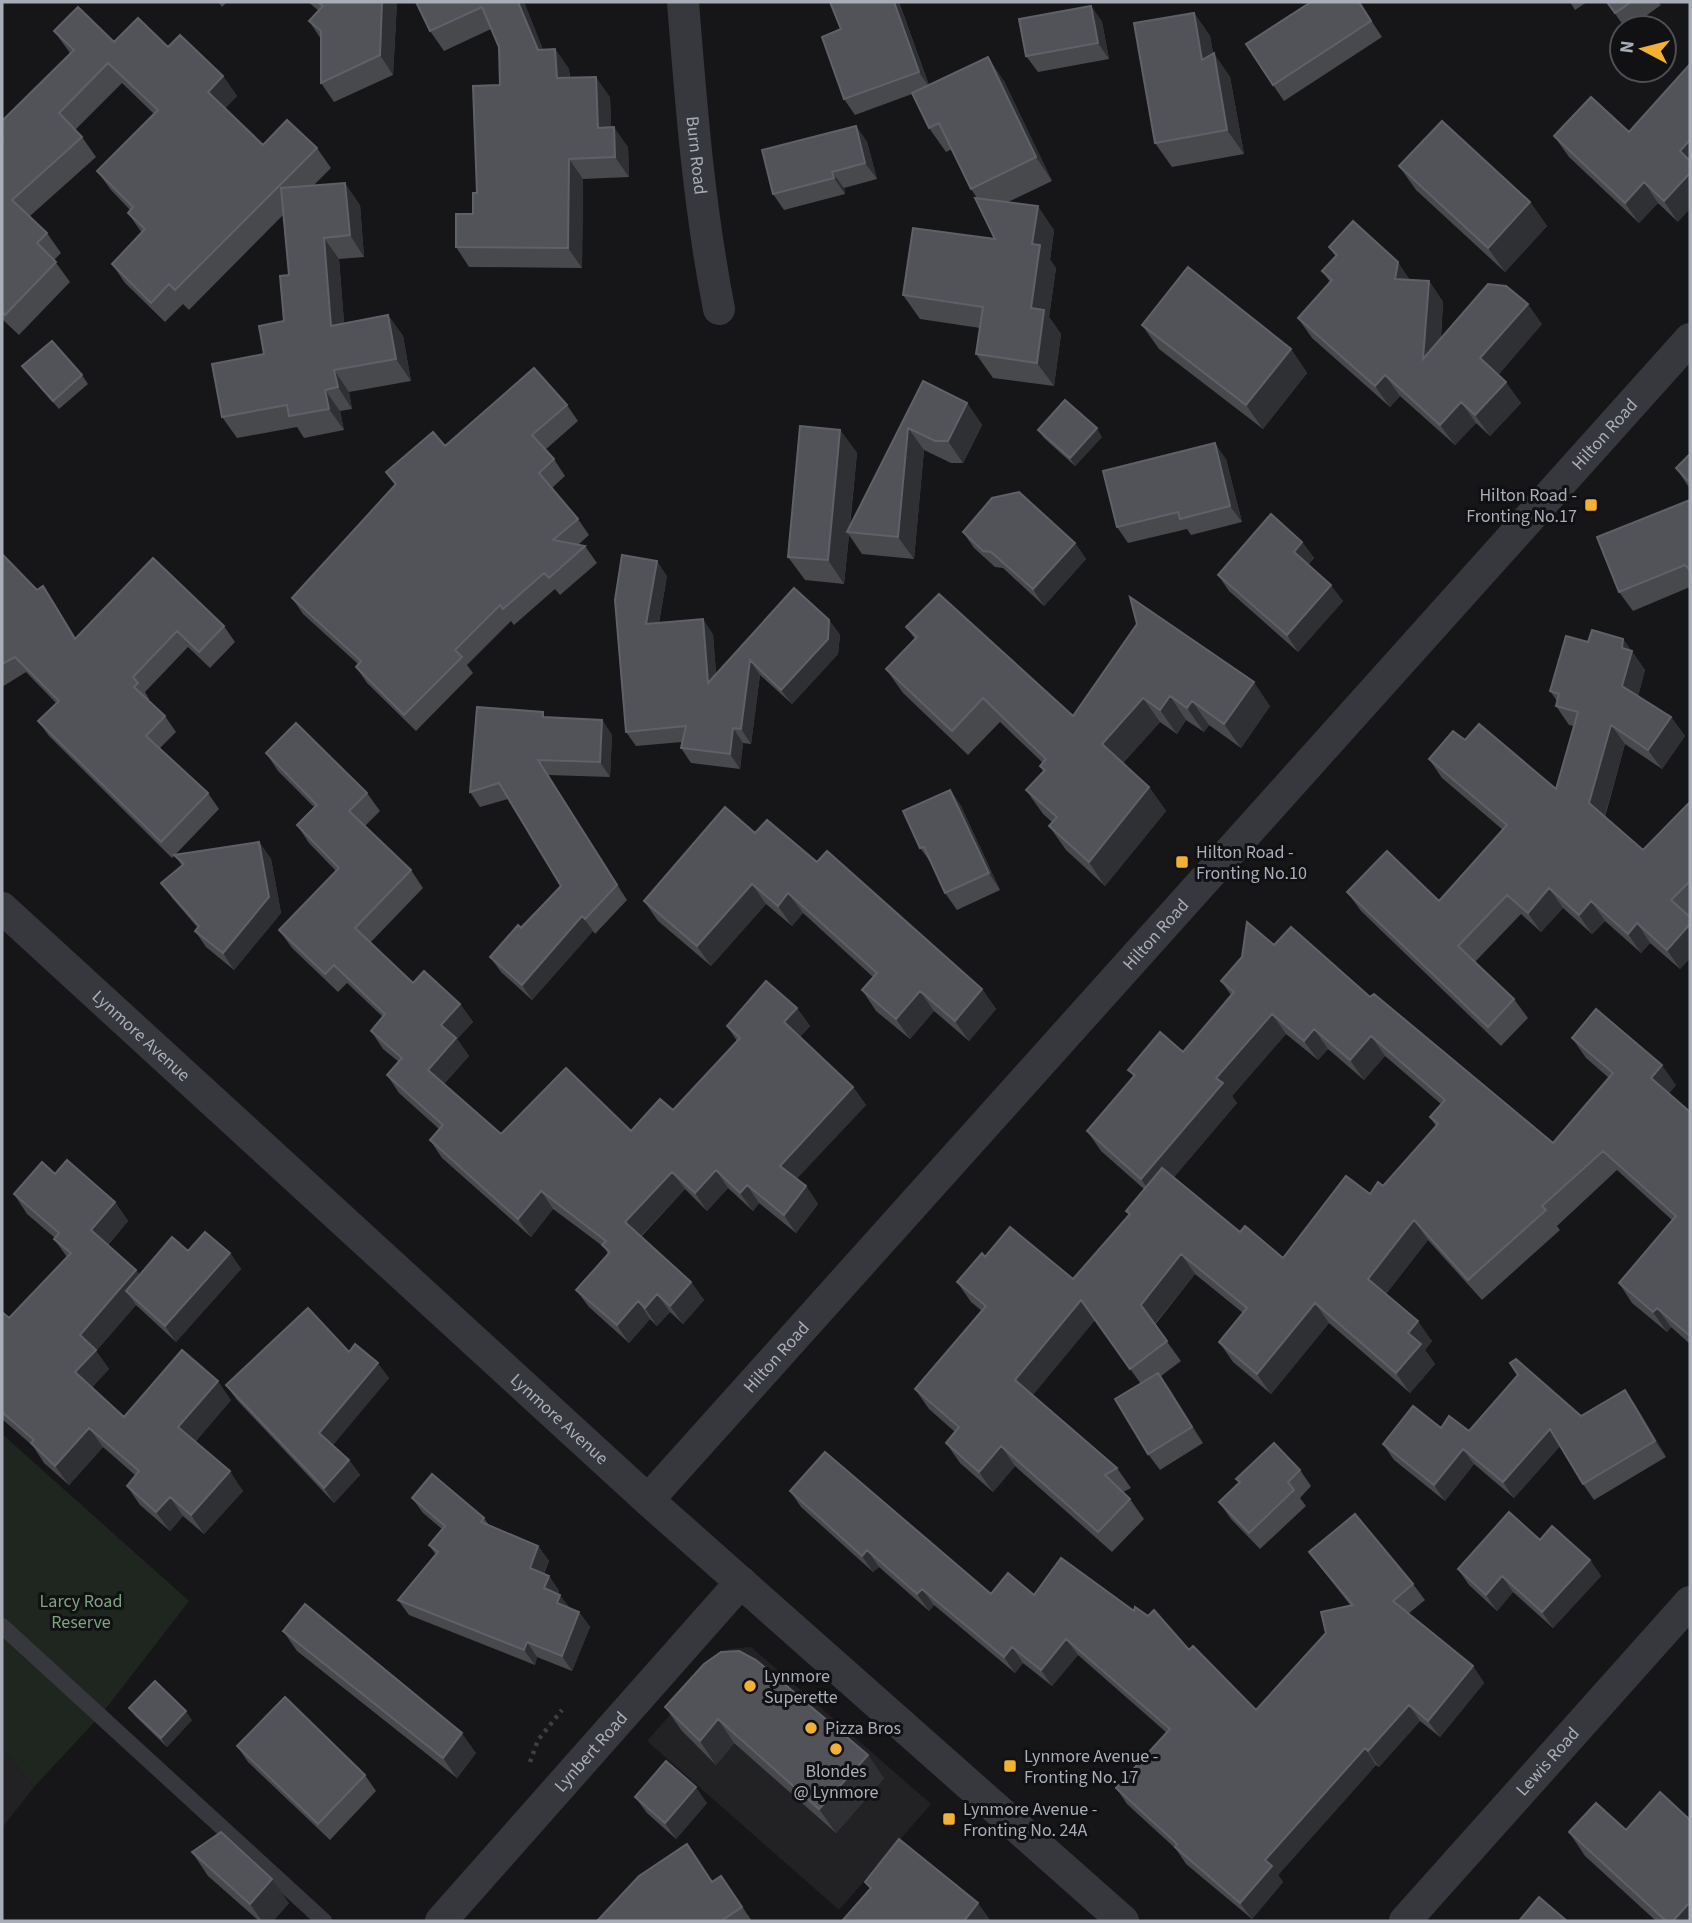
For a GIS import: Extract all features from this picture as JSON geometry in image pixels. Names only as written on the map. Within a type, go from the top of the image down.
[{"type":"street","name":"Burn Road","points":[[683,2],[695,150],[707,246],[719,309]]},
{"type":"street","name":"Hilton Road","points":[[648,1500],[1690,338]]},
{"type":"street","name":"Lynmore Avenue","points":[[2,908],[648,1500],[1123,1921]]},
{"type":"street","name":"Lynbert Road","points":[[442,1921],[741,1582]]},
{"type":"street","name":"Lewis Road","points":[[1405,1921],[1690,1602]]},
{"type":"lane","points":[[2,1626],[324,1921]]},
{"type":"shaded area","points":[[751,1647],[931,1804],[839,1910],[647,1741],[728,1649]]},
{"type":"shaded area","points":[[2,1748],[34,1787],[2,1828]]},
{"type":"green space","name":"Larcy Road Reserve","points":[[2,1434],[189,1601],[100,1716],[34,1787],[2,1748]]},
{"type":"building","points":[[317,2],[382,2],[380,55],[321,83],[321,31],[309,21],[323,6]]},
{"type":"building","points":[[416,2],[518,2],[538,50],[555,49],[557,78],[596,77],[598,128],[614,127],[615,157],[569,159],[568,248],[456,247],[456,214],[473,214],[473,193],[477,193],[473,86],[500,85],[499,47],[482,7],[430,31]]},
{"type":"building","points":[[830,2],[894,2],[919,72],[844,99],[822,37],[841,29]]},
{"type":"building","points":[[1311,2],[1359,2],[1371,21],[1273,85],[1246,44]]},
{"type":"building","points":[[1607,2],[1631,2],[1615,13]]},
{"type":"building","points":[[1091,6],[1098,43],[1026,56],[1019,19]]},
{"type":"building","points":[[78,7],[114,42],[138,18],[168,47],[180,35],[223,76],[208,92],[263,145],[287,120],[317,148],[175,290],[169,284],[151,303],[112,264],[145,229],[128,213],[133,207],[97,171],[158,110],[108,63],[59,113],[82,137],[12,200],[47,233],[37,243],[56,262],[5,315],[2,312],[2,121],[74,50],[54,31]]},
{"type":"building","points":[[1194,13],[1202,60],[1214,53],[1227,130],[1155,143],[1134,23]]},
{"type":"building","points":[[988,57],[1036,157],[971,189],[939,123],[929,128],[912,93]]},
{"type":"building","points":[[1690,64],[1690,140],[1680,151],[1690,161],[1690,173],[1664,201],[1644,182],[1625,203],[1554,136],[1591,97],[1629,132],[1672,84],[1678,84],[1678,77]]},
{"type":"building","points":[[1442,121],[1530,202],[1488,248],[1399,166]]},
{"type":"building","points":[[856,126],[865,163],[832,172],[834,178],[773,194],[762,150]]},
{"type":"building","points":[[345,183],[350,235],[324,238],[331,326],[388,315],[396,359],[334,370],[338,387],[325,390],[329,409],[289,416],[287,405],[222,417],[212,364],[264,354],[259,326],[284,321],[280,276],[289,275],[281,188]]},
{"type":"building","points":[[975,198],[1038,206],[1032,244],[1040,245],[1031,308],[1044,310],[1037,363],[976,354],[983,307],[903,295],[913,228],[995,239]]},
{"type":"building","points":[[1353,221],[1398,262],[1395,279],[1429,281],[1423,359],[1488,284],[1506,286],[1528,304],[1480,358],[1506,382],[1475,415],[1461,402],[1440,425],[1385,375],[1375,386],[1298,318],[1332,280],[1322,271],[1337,255],[1329,247]]},
{"type":"building","points":[[1188,267],[1291,349],[1246,405],[1142,325]]},
{"type":"building","points":[[52,341],[82,375],[53,401],[22,366]]},
{"type":"building","points":[[534,368],[567,405],[532,435],[554,459],[539,473],[578,519],[553,540],[585,546],[549,578],[544,573],[503,609],[500,605],[455,650],[462,657],[404,715],[356,667],[361,661],[292,598],[396,484],[386,472],[433,432],[445,446]]},
{"type":"building","points":[[923,381],[967,403],[948,441],[935,441],[908,428],[898,537],[847,532]]},
{"type":"building","points":[[1065,400],[1097,428],[1070,458],[1038,430]]},
{"type":"building","points":[[800,426],[840,430],[828,560],[788,557]]},
{"type":"building","points":[[1215,443],[1230,506],[1180,519],[1178,512],[1117,527],[1103,471]]},
{"type":"building","points":[[1690,454],[1690,483],[1676,468]]},
{"type":"building","points":[[1019,492],[1075,543],[1033,589],[991,552],[983,551],[963,532],[992,498]]},
{"type":"building","points":[[1690,500],[1690,570],[1685,565],[1619,592],[1597,537]]},
{"type":"building","points":[[1271,514],[1302,542],[1294,552],[1331,585],[1287,635],[1218,575]]},
{"type":"building","points":[[2,554],[37,590],[43,586],[75,639],[153,558],[224,626],[199,652],[177,631],[133,677],[138,683],[134,687],[165,716],[146,736],[208,793],[161,842],[38,721],[59,701],[15,657],[2,664]]},
{"type":"building","points":[[622,555],[657,561],[646,624],[703,619],[708,683],[794,588],[829,620],[828,639],[781,690],[750,660],[741,729],[733,728],[730,754],[681,748],[686,726],[626,732],[615,600]]},
{"type":"building","points":[[939,594],[1073,716],[1137,624],[1130,597],[1254,682],[1224,724],[1192,701],[1187,708],[1170,696],[1160,710],[1143,698],[1102,744],[1149,787],[1089,862],[1049,826],[1057,817],[1026,790],[1045,770],[1040,766],[1046,759],[983,698],[952,731],[886,669],[917,637],[906,627]]},
{"type":"building","points":[[1592,630],[1623,639],[1622,648],[1632,651],[1622,686],[1671,717],[1648,750],[1611,725],[1589,803],[1643,850],[1690,802],[1690,881],[1671,900],[1690,917],[1690,924],[1667,950],[1637,923],[1628,934],[1591,901],[1579,915],[1549,888],[1528,913],[1507,895],[1458,946],[1514,999],[1488,1027],[1347,892],[1387,851],[1439,901],[1507,825],[1429,759],[1453,731],[1465,740],[1479,724],[1556,789],[1578,712],[1556,706],[1559,694],[1550,691],[1566,636],[1588,642]]},
{"type":"building","points":[[477,707],[543,712],[543,717],[602,720],[600,762],[538,760],[617,885],[585,919],[582,916],[522,985],[490,957],[518,925],[521,928],[561,886],[499,783],[470,792]]},
{"type":"building","points":[[296,723],[367,793],[349,811],[411,870],[355,928],[413,983],[424,971],[460,1004],[441,1025],[456,1038],[428,1070],[501,1134],[566,1068],[631,1131],[660,1099],[673,1110],[740,1038],[727,1026],[766,981],[797,1008],[784,1022],[853,1087],[780,1166],[806,1186],[784,1215],[747,1185],[740,1193],[716,1170],[695,1193],[672,1172],[625,1222],[691,1282],[670,1306],[657,1294],[645,1308],[638,1301],[617,1325],[576,1290],[610,1252],[602,1245],[606,1241],[541,1191],[518,1219],[430,1140],[443,1125],[387,1075],[402,1058],[371,1031],[385,1014],[334,965],[325,974],[279,930],[339,868],[297,825],[317,805],[266,753]]},
{"type":"building","points":[[950,790],[989,873],[945,893],[924,847],[920,848],[903,811]]},
{"type":"building","points":[[725,807],[755,833],[767,820],[817,862],[827,851],[982,989],[955,1021],[920,991],[896,1019],[862,990],[877,973],[788,893],[778,906],[752,884],[697,946],[644,901]]},
{"type":"building","points":[[259,842],[269,897],[223,953],[195,931],[199,926],[161,883],[184,864],[174,855]]},
{"type":"building","points":[[1247,922],[1274,945],[1291,927],[1370,997],[1374,994],[1553,1143],[1613,1073],[1572,1038],[1596,1009],[1662,1065],[1651,1078],[1690,1112],[1690,1336],[1657,1308],[1653,1312],[1619,1283],[1676,1216],[1603,1151],[1542,1206],[1546,1210],[1468,1280],[1414,1220],[1368,1279],[1418,1321],[1408,1333],[1421,1344],[1396,1373],[1315,1303],[1257,1374],[1219,1342],[1247,1308],[1181,1254],[1141,1305],[1167,1341],[1130,1369],[1081,1300],[1015,1380],[1117,1468],[1105,1475],[1130,1499],[1098,1532],[1001,1446],[979,1472],[946,1443],[959,1427],[915,1389],[986,1306],[957,1282],[982,1253],[985,1257],[1010,1227],[1073,1279],[1130,1214],[1126,1211],[1162,1168],[1240,1232],[1245,1226],[1283,1258],[1346,1176],[1370,1194],[1378,1182],[1383,1186],[1438,1124],[1430,1117],[1445,1100],[1371,1036],[1350,1060],[1314,1029],[1304,1041],[1272,1014],[1216,1078],[1223,1083],[1141,1179],[1087,1131],[1135,1075],[1128,1070],[1160,1032],[1183,1052],[1234,992],[1221,981],[1242,957]]},
{"type":"building","points":[[67,1160],[115,1202],[91,1230],[136,1270],[80,1335],[96,1350],[75,1372],[124,1417],[182,1350],[218,1381],[178,1427],[230,1471],[191,1515],[170,1497],[156,1512],[127,1486],[139,1471],[89,1428],[55,1466],[31,1443],[34,1440],[2,1412],[2,1312],[9,1318],[71,1253],[54,1239],[59,1233],[14,1194],[42,1162],[55,1174]]},
{"type":"building","points":[[205,1232],[230,1253],[165,1326],[126,1291],[172,1237],[188,1251]]},
{"type":"building","points":[[308,1308],[349,1352],[355,1344],[378,1363],[319,1433],[349,1460],[324,1488],[226,1385]]},
{"type":"building","points":[[1516,1359],[1581,1416],[1625,1390],[1655,1441],[1583,1484],[1550,1429],[1503,1482],[1463,1449],[1434,1485],[1383,1444],[1413,1406],[1441,1428],[1449,1416],[1469,1431],[1518,1375],[1510,1363]]},
{"type":"building","points":[[1158,1373],[1192,1427],[1148,1454],[1115,1399]]},
{"type":"building","points":[[1274,1443],[1300,1470],[1288,1482],[1294,1490],[1249,1533],[1219,1502],[1240,1482],[1236,1479]]},
{"type":"building","points":[[825,1452],[991,1594],[1008,1573],[1034,1595],[1061,1558],[1134,1611],[1135,1607],[1148,1616],[1154,1610],[1189,1650],[1193,1646],[1256,1710],[1326,1633],[1321,1612],[1353,1605],[1309,1552],[1355,1514],[1413,1584],[1393,1601],[1473,1666],[1428,1721],[1409,1705],[1368,1751],[1365,1748],[1265,1860],[1272,1866],[1240,1903],[1175,1847],[1177,1844],[1116,1788],[1170,1729],[1066,1639],[1041,1670],[1012,1647],[1004,1657],[922,1589],[917,1594],[867,1550],[862,1556],[790,1491]]},
{"type":"building","points":[[432,1474],[484,1518],[481,1522],[538,1546],[530,1568],[549,1576],[544,1588],[560,1595],[557,1603],[579,1612],[562,1656],[527,1642],[524,1650],[398,1600],[438,1552],[429,1545],[445,1526],[412,1498]]},
{"type":"building","points":[[1509,1512],[1540,1540],[1552,1526],[1590,1560],[1542,1612],[1502,1576],[1486,1595],[1458,1569]]},
{"type":"building","points":[[305,1604],[462,1733],[443,1758],[283,1631]]},
{"type":"building","points":[[739,1651],[756,1660],[868,1755],[819,1809],[718,1719],[700,1741],[665,1707],[704,1664],[721,1652]]},
{"type":"building","points":[[155,1681],[186,1711],[161,1738],[129,1708]]},
{"type":"building","points":[[285,1697],[365,1775],[318,1824],[237,1746]]},
{"type":"building","points":[[666,1761],[696,1787],[665,1823],[635,1797]]},
{"type":"building","points":[[1660,1792],[1690,1820],[1690,1902],[1673,1921],[1666,1921],[1569,1832],[1596,1803],[1626,1830]]},
{"type":"building","points":[[221,1832],[272,1879],[250,1904],[192,1852]]},
{"type":"building","points":[[899,1839],[978,1903],[964,1921],[842,1921],[871,1888],[865,1882]]},
{"type":"building","points":[[687,1844],[712,1882],[721,1876],[742,1907],[721,1921],[597,1921],[639,1876]]},
{"type":"building","points":[[1539,1897],[1567,1921],[1519,1921]]},
{"type":"place","name":"Hilton Road - Fronting No.17","points":[[1591,505]]},
{"type":"place","name":"Hilton Road - Fronting No.10","points":[[1182,862]]},
{"type":"place","name":"Lynmore Superette","points":[[750,1686]]},
{"type":"place","name":"Pizza Bros","points":[[811,1728]]},
{"type":"place","name":"Blondes @ Lynmore","points":[[836,1749]]},
{"type":"place","name":"Lynmore Avenue - Fronting No. 17","points":[[1010,1766]]},
{"type":"place","name":"Lynmore Avenue - Fronting No. 24A","points":[[949,1819]]}]
